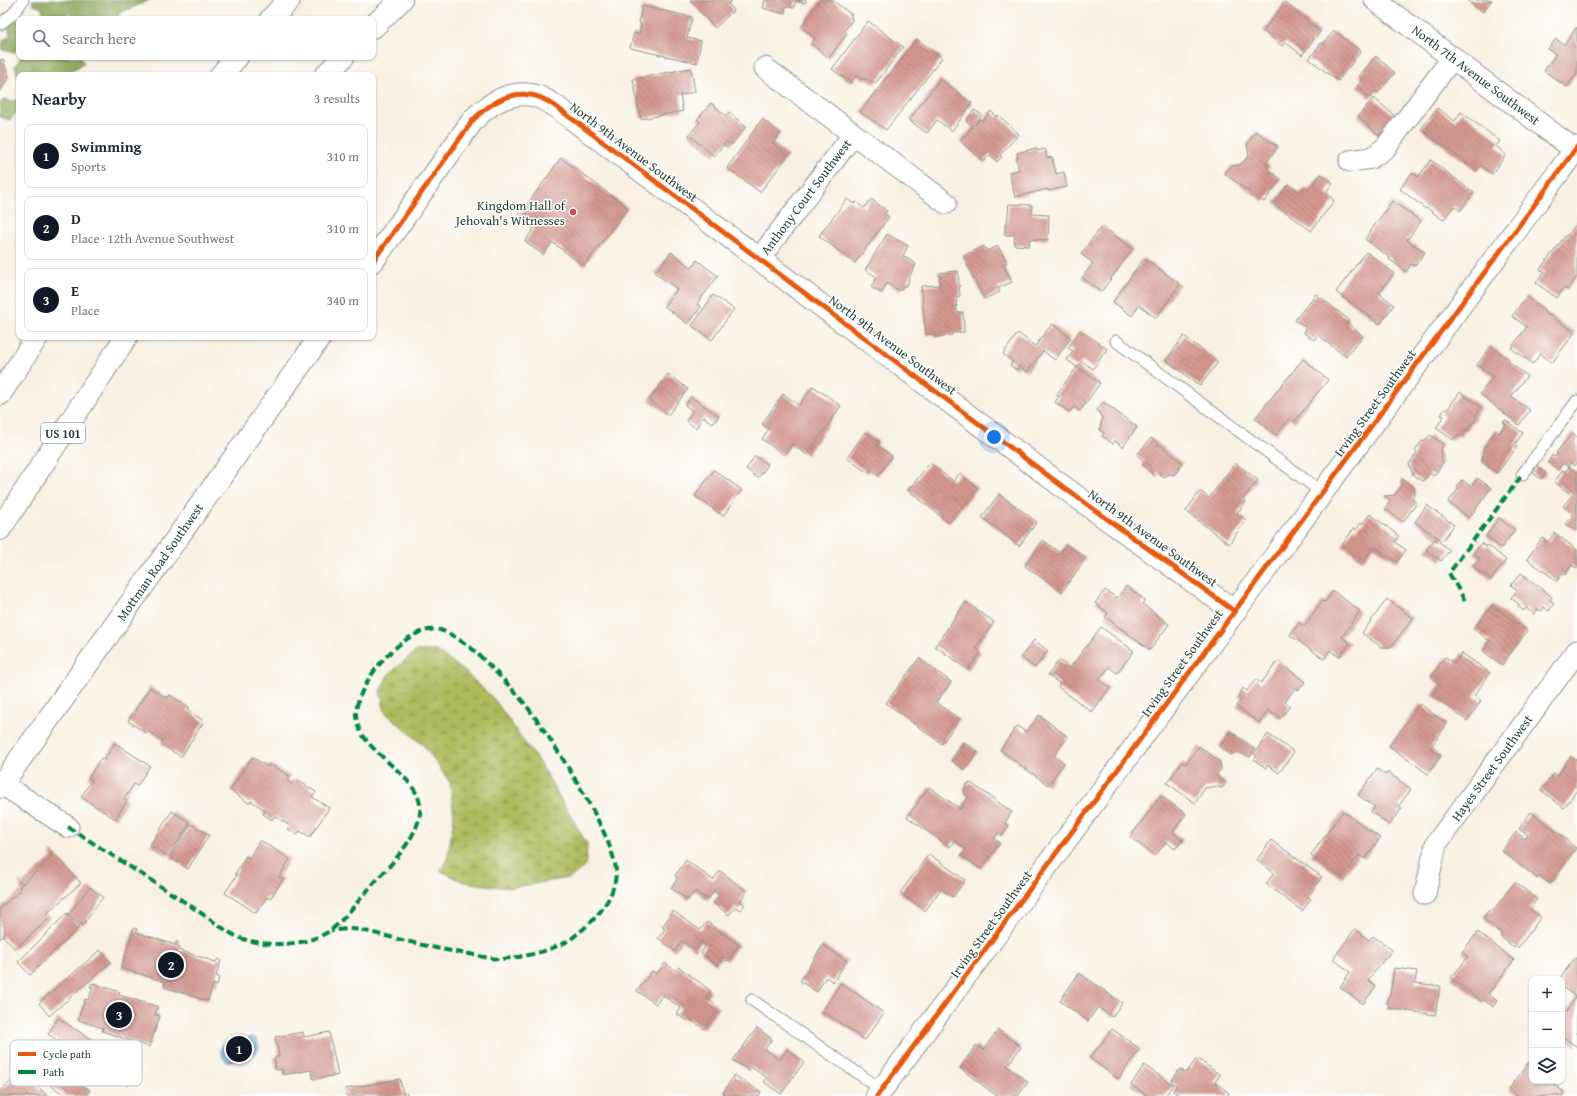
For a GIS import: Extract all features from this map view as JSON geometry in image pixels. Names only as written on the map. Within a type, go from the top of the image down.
[{"type":"main road","points":[[274,16],[289,0]]},
{"type":"main road","points":[[376,24],[401,0]]},
{"type":"main road","points":[[224,72],[234,60]]},
{"type":"main road","points":[[329,72],[340,60]]},
{"type":"main road","name":"North 9th Avenue Southwest","points":[[376,257],[473,120],[487,106],[504,97],[521,94],[539,97],[555,106],[1066,489],[1234,611]]},
{"type":"main road","name":"Irving Street Southwest","points":[[879,1093],[1576,149]]},
{"type":"main road","points":[[0,394],[35,340]]},
{"type":"main road","name":"US 101","points":[[0,529],[124,340]]},
{"type":"main road","name":"Mottman Road Southwest","points":[[1,786],[318,340]]},
{"type":"street","name":"North 7th Avenue Southwest","points":[[1375,0],[1576,149]]},
{"type":"street","points":[[1350,161],[1371,158],[1385,148],[1453,57]]},
{"type":"street","name":"Anthony Court Southwest","points":[[765,68],[946,203]]},
{"type":"street","name":"Anthony Court Southwest","points":[[759,259],[853,135]]},
{"type":"street","name":"Hayes Street Southwest","points":[[1424,894],[1436,844],[1577,651]]},
{"type":"street","points":[[1,786],[68,827]]},
{"type":"lane","points":[[0,24],[13,14],[23,0]]},
{"type":"lane","points":[[1116,341],[1323,493]]},
{"type":"lane","points":[[1522,475],[1577,401]]},
{"type":"lane","points":[[752,1000],[879,1093]]},
{"type":"green space","points":[[32,0],[150,0],[118,14],[119,16],[71,16],[70,12],[67,16],[44,16],[42,8],[33,5]]},
{"type":"green space","points":[[16,20],[16,50],[14,53],[2,50],[3,40],[10,36],[7,24]]},
{"type":"green space","points":[[19,60],[82,60],[84,64],[70,72],[16,72],[15,66]]},
{"type":"green space","points":[[5,99],[10,101],[16,100],[16,113],[10,120],[0,117],[0,103]]},
{"type":"green space","points":[[416,651],[437,651],[463,670],[494,699],[542,767],[587,844],[586,866],[569,878],[509,888],[464,882],[441,871],[448,856],[454,817],[450,783],[425,747],[385,712],[380,691],[388,675]]},
{"type":"water","points":[[253,1037],[257,1040],[259,1048],[256,1053],[241,1056],[238,1059],[227,1062],[223,1058],[220,1050],[225,1043]]},
{"type":"building","points":[[690,0],[732,0],[728,4],[734,10],[715,28]]},
{"type":"building","points":[[765,0],[806,0],[805,3],[796,1],[794,8],[786,6],[784,14],[763,8]]},
{"type":"building","points":[[820,0],[832,0],[852,15],[850,17],[853,19],[844,31],[847,33],[829,58],[811,44],[815,38],[801,27]]},
{"type":"building","points":[[1467,0],[1492,0],[1483,12]]},
{"type":"building","points":[[1285,2],[1320,32],[1302,55],[1285,42],[1282,46],[1263,31]]},
{"type":"building","points":[[642,6],[692,17],[687,38],[701,41],[697,63],[630,48],[634,33],[639,34]]},
{"type":"building","points":[[868,21],[903,47],[875,84],[867,79],[862,79],[857,75],[851,83],[832,69]]},
{"type":"building","points":[[1577,27],[1577,75],[1567,87],[1544,71],[1556,54],[1548,49],[1556,39],[1564,45]]},
{"type":"building","points":[[1334,31],[1361,51],[1338,81],[1309,59],[1321,43],[1323,44]]},
{"type":"building","points":[[917,39],[942,58],[886,130],[860,112]]},
{"type":"building","points":[[1376,56],[1395,73],[1378,93],[1376,91],[1370,98],[1357,86],[1363,80],[1359,76]]},
{"type":"building","points":[[3,59],[9,77],[0,91],[0,60]]},
{"type":"building","points":[[691,68],[695,92],[680,95],[683,111],[641,119],[633,79]]},
{"type":"building","points":[[940,79],[972,103],[952,131],[937,120],[927,133],[909,120]]},
{"type":"building","points":[[1374,98],[1396,117],[1379,136],[1358,116]]},
{"type":"building","points":[[711,103],[726,116],[729,112],[746,127],[731,145],[727,141],[714,156],[689,135],[700,122],[697,120]]},
{"type":"building","points":[[1437,108],[1455,121],[1461,112],[1500,141],[1496,146],[1506,155],[1492,174],[1481,166],[1477,171],[1421,129]]},
{"type":"building","points":[[974,110],[982,115],[975,125],[980,119],[982,121],[991,111],[997,117],[998,115],[1019,134],[1000,155],[1002,157],[997,162],[990,155],[983,162],[960,141],[973,126],[966,121]]},
{"type":"building","points":[[762,119],[781,133],[773,143],[788,156],[760,192],[727,168]]},
{"type":"building","points":[[1256,131],[1278,147],[1266,163],[1270,166],[1267,169],[1281,179],[1264,202],[1225,174],[1231,166],[1240,165],[1249,156],[1247,144]]},
{"type":"building","points":[[1036,148],[1037,151],[1045,149],[1047,158],[1052,157],[1056,174],[1064,172],[1067,187],[1048,191],[1048,189],[1015,197],[1009,172],[1019,170],[1016,158],[1018,158],[1017,153]]},
{"type":"building","name":"Kingdom Hall of Jehovah's Witnesses","points":[[561,158],[628,208],[584,266],[552,242],[543,255],[525,241],[534,229],[518,217]]},
{"type":"building","points":[[1431,160],[1474,193],[1460,211],[1454,206],[1443,220],[1400,189],[1412,173],[1418,177]]},
{"type":"building","points":[[1321,174],[1333,183],[1326,192],[1334,201],[1311,231],[1274,203],[1288,184],[1300,193],[1305,187],[1308,190]]},
{"type":"building","points":[[847,199],[854,204],[856,202],[864,208],[871,199],[887,211],[885,214],[889,217],[855,263],[819,236]]},
{"type":"building","points":[[1392,201],[1421,221],[1407,240],[1425,252],[1415,266],[1411,264],[1406,272],[1365,239]]},
{"type":"building","points":[[1009,204],[1032,205],[1032,214],[1049,215],[1048,240],[1030,239],[1029,246],[1014,245],[1015,235],[1005,235],[1005,224],[1007,224]]},
{"type":"building","points":[[1577,223],[1577,277],[1567,290],[1564,288],[1557,298],[1536,283],[1545,272],[1540,269]]},
{"type":"building","points":[[1102,226],[1133,249],[1101,292],[1082,278],[1093,263],[1081,254]]},
{"type":"building","points":[[887,234],[908,246],[903,256],[916,264],[908,279],[909,281],[900,291],[887,283],[881,293],[871,287],[877,277],[865,270]]},
{"type":"building","points":[[984,246],[987,251],[998,246],[1007,263],[1003,264],[1012,282],[998,288],[1000,292],[984,299],[963,256]]},
{"type":"building","points":[[671,252],[692,268],[697,260],[718,276],[697,304],[701,307],[688,324],[664,306],[677,289],[655,273]]},
{"type":"building","points":[[1366,252],[1394,273],[1379,293],[1394,305],[1380,324],[1336,292]]},
{"type":"building","points":[[1144,258],[1180,284],[1156,318],[1139,305],[1132,316],[1113,302]]},
{"type":"building","points":[[958,271],[960,296],[956,297],[957,313],[963,312],[964,332],[935,337],[934,334],[926,335],[921,286],[940,285],[939,273]]},
{"type":"building","points":[[1316,294],[1349,320],[1347,323],[1363,336],[1346,357],[1318,335],[1314,340],[1304,333],[1306,328],[1295,320]]},
{"type":"building","points":[[713,295],[734,309],[712,340],[692,326]]},
{"type":"building","points":[[1527,296],[1544,309],[1543,311],[1575,332],[1552,363],[1540,354],[1533,364],[1511,348],[1527,327],[1512,316]]},
{"type":"building","points":[[1052,324],[1071,338],[1055,360],[1043,351],[1027,372],[1019,366],[1017,370],[1010,365],[1013,362],[1003,354],[1018,333],[1035,346]]},
{"type":"building","points":[[1080,330],[1107,349],[1093,369],[1082,361],[1077,367],[1067,360],[1073,351],[1068,348]]},
{"type":"building","points":[[1184,336],[1218,362],[1200,386],[1166,360]]},
{"type":"building","points":[[1491,346],[1509,359],[1508,361],[1527,376],[1511,397],[1530,410],[1519,425],[1480,394],[1493,377],[1477,365]]},
{"type":"building","points":[[1303,359],[1328,380],[1294,422],[1290,418],[1276,435],[1255,418]]},
{"type":"building","points":[[1077,367],[1100,383],[1080,411],[1074,407],[1069,412],[1055,402],[1059,396],[1056,395]]},
{"type":"building","points":[[668,374],[688,389],[668,415],[649,400]]},
{"type":"building","points":[[813,386],[841,406],[807,455],[792,444],[784,455],[762,439],[769,429],[762,424],[783,394],[799,405]]},
{"type":"building","points":[[1460,392],[1481,407],[1475,417],[1476,418],[1466,432],[1464,431],[1460,437],[1457,435],[1453,440],[1436,428],[1444,416],[1441,415],[1445,409],[1447,410]]},
{"type":"building","points":[[691,397],[719,416],[713,424],[704,417],[696,428],[686,421],[693,411],[685,405]]},
{"type":"building","points":[[1103,402],[1137,427],[1123,447],[1115,441],[1113,444],[1102,436],[1104,433],[1100,430],[1102,418],[1097,410]]},
{"type":"building","points":[[1505,420],[1523,433],[1514,445],[1517,447],[1497,473],[1482,462],[1484,447],[1496,430],[1499,433],[1506,424],[1503,422]]},
{"type":"building","points":[[865,432],[879,442],[877,445],[892,456],[878,476],[870,470],[868,473],[847,458]]},
{"type":"building","points":[[1572,433],[1577,437],[1577,462],[1574,466],[1570,463],[1568,467],[1563,463],[1558,470],[1548,462],[1552,455],[1555,457],[1558,454],[1556,453]]},
{"type":"building","points":[[1430,435],[1443,444],[1440,451],[1442,457],[1441,460],[1443,462],[1434,476],[1430,473],[1422,481],[1413,475],[1409,464],[1417,452],[1415,450],[1422,441],[1424,442]]},
{"type":"building","points":[[1151,438],[1183,463],[1174,475],[1169,474],[1164,477],[1158,472],[1155,476],[1142,465],[1145,462],[1137,455]]},
{"type":"building","points":[[755,456],[768,465],[758,478],[746,469]]},
{"type":"building","points":[[930,463],[953,481],[960,473],[978,488],[949,523],[908,490]]},
{"type":"building","points":[[1235,463],[1258,480],[1243,499],[1246,502],[1237,513],[1246,520],[1229,544],[1186,511],[1200,491],[1209,498]]},
{"type":"building","points":[[1537,466],[1546,473],[1541,479],[1533,473]]},
{"type":"building","points":[[1569,467],[1577,472],[1577,531],[1566,524],[1573,514],[1563,506],[1572,495],[1554,482],[1563,470],[1565,472]]},
{"type":"building","points":[[714,470],[742,490],[723,516],[695,496]]},
{"type":"building","points":[[1477,478],[1491,488],[1469,518],[1448,502],[1459,488],[1457,486],[1462,480],[1471,486]]},
{"type":"building","points":[[1402,479],[1414,487],[1415,494],[1412,499],[1417,503],[1403,522],[1385,509],[1391,500],[1384,496],[1395,495],[1401,486]]},
{"type":"building","points":[[999,494],[1037,522],[1019,546],[982,517]]},
{"type":"building","points":[[1427,505],[1454,525],[1442,541],[1415,522]]},
{"type":"building","points":[[1370,514],[1399,536],[1395,542],[1406,550],[1397,562],[1374,547],[1363,561],[1342,545],[1354,528],[1356,530]]},
{"type":"building","points":[[1499,518],[1515,530],[1501,548],[1486,536]]},
{"type":"building","points":[[1555,533],[1577,550],[1577,569],[1572,565],[1565,575],[1562,574],[1557,581],[1527,559],[1542,538],[1548,542]]},
{"type":"building","points":[[1435,539],[1450,550],[1441,561],[1426,550]]},
{"type":"building","points":[[1043,540],[1060,553],[1066,544],[1086,558],[1062,592],[1025,566]]},
{"type":"building","points":[[1481,543],[1486,547],[1488,545],[1506,560],[1491,580],[1473,566],[1480,558],[1474,553]]},
{"type":"building","points":[[1521,573],[1552,597],[1550,600],[1554,603],[1549,611],[1544,607],[1542,611],[1538,609],[1534,614],[1526,608],[1524,611],[1518,606],[1519,604],[1511,598],[1517,590],[1511,585]]},
{"type":"building","points":[[1126,586],[1145,600],[1142,604],[1169,624],[1150,650],[1105,617],[1108,613],[1095,603],[1105,590],[1117,598]]},
{"type":"building","points":[[1333,591],[1360,611],[1342,637],[1350,643],[1339,657],[1330,650],[1324,659],[1290,635],[1299,623],[1304,626],[1322,601],[1325,602]]},
{"type":"building","points":[[1387,599],[1413,618],[1391,647],[1381,647],[1362,633]]},
{"type":"building","points":[[966,602],[994,622],[976,648],[981,652],[968,670],[935,646]]},
{"type":"building","points":[[1492,605],[1527,631],[1502,665],[1483,651],[1490,641],[1474,629]]},
{"type":"building","points":[[1101,627],[1134,651],[1117,673],[1109,667],[1099,680],[1110,688],[1092,712],[1058,687],[1060,684],[1048,675],[1059,660],[1070,668]]},
{"type":"building","points":[[1034,640],[1048,651],[1035,668],[1021,657]]},
{"type":"building","points":[[1462,653],[1490,673],[1474,696],[1481,701],[1467,721],[1432,695],[1440,684],[1431,677],[1445,657],[1455,663]]},
{"type":"building","points":[[919,658],[951,682],[936,702],[959,719],[942,744],[886,703]]},
{"type":"building","points":[[1278,661],[1305,682],[1299,690],[1295,688],[1285,702],[1290,706],[1280,719],[1268,710],[1259,723],[1236,706],[1242,699],[1238,696],[1243,688],[1247,691],[1256,679],[1261,683]]},
{"type":"building","points":[[150,687],[167,698],[170,695],[189,707],[187,710],[204,721],[181,757],[161,744],[163,740],[148,731],[146,733],[128,721]]},
{"type":"building","points":[[1420,704],[1447,724],[1430,748],[1441,756],[1428,774],[1389,746]]},
{"type":"building","points":[[1039,715],[1068,737],[1054,756],[1064,763],[1048,785],[1000,750],[1017,726],[1026,732]]},
{"type":"building","points":[[1230,731],[1255,749],[1250,757],[1237,752],[1231,755],[1219,746]]},
{"type":"building","points":[[1268,734],[1294,752],[1279,773],[1268,765],[1266,768],[1254,760],[1257,756],[1254,754]]},
{"type":"building","points":[[964,742],[978,752],[965,770],[951,760]]},
{"type":"building","points":[[115,743],[150,766],[137,786],[134,784],[124,799],[127,801],[115,819],[81,797],[92,780],[88,778],[101,758],[104,760]]},
{"type":"building","points":[[1199,746],[1220,762],[1221,769],[1216,776],[1226,783],[1222,788],[1214,786],[1208,788],[1206,787],[1195,803],[1167,783],[1182,762],[1186,764]]},
{"type":"building","points":[[1571,756],[1577,761],[1577,790],[1564,808],[1541,790],[1554,773],[1557,776]]},
{"type":"building","points":[[252,757],[268,767],[270,764],[290,776],[287,780],[292,784],[296,779],[316,792],[312,797],[329,808],[310,837],[300,831],[297,835],[288,829],[290,826],[275,816],[272,820],[263,814],[265,810],[251,801],[249,803],[230,790]]},
{"type":"building","points":[[1377,769],[1386,775],[1388,772],[1411,789],[1399,806],[1402,808],[1389,825],[1371,812],[1375,807],[1358,795]]},
{"type":"building","points":[[971,783],[1012,812],[1005,823],[1009,826],[1002,836],[998,833],[994,839],[1000,843],[981,869],[961,855],[966,849],[954,841],[950,847],[907,817],[929,787],[960,809],[968,797],[965,794],[964,789],[967,784]]},
{"type":"building","points":[[1161,796],[1186,814],[1173,832],[1183,840],[1175,849],[1166,842],[1155,856],[1130,837]]},
{"type":"building","points":[[172,811],[190,823],[168,856],[150,845]]},
{"type":"building","points":[[1343,811],[1380,838],[1365,859],[1359,855],[1342,878],[1311,855]]},
{"type":"building","points":[[1531,812],[1576,848],[1550,884],[1539,876],[1537,878],[1502,851],[1516,832],[1525,839],[1528,835],[1519,829]]},
{"type":"building","points":[[191,824],[209,835],[188,869],[170,857]]},
{"type":"building","points":[[260,840],[290,859],[279,877],[283,879],[270,899],[267,897],[256,913],[225,893],[237,875],[235,874],[246,856],[249,858]]},
{"type":"building","points":[[1271,840],[1322,877],[1308,897],[1311,899],[1302,911],[1266,884],[1274,873],[1257,860]]},
{"type":"building","points":[[52,851],[81,883],[46,914],[50,918],[15,949],[3,936],[0,939],[0,908],[21,890],[19,888],[21,886],[18,883],[20,881],[22,884],[52,857],[50,854]]},
{"type":"building","points":[[929,854],[965,880],[953,897],[941,889],[925,911],[900,893]]},
{"type":"building","points":[[686,860],[713,880],[720,871],[747,891],[740,901],[745,905],[740,910],[735,907],[729,915],[713,903],[719,895],[714,891],[708,900],[695,891],[688,900],[671,888],[678,878],[675,876]]},
{"type":"building","points":[[1515,882],[1537,899],[1530,909],[1541,917],[1518,948],[1512,946],[1501,937],[1501,933],[1486,922],[1484,917],[1488,911],[1493,910]]},
{"type":"building","points":[[90,887],[103,897],[83,925],[68,915]]},
{"type":"building","points":[[673,911],[700,930],[707,922],[739,945],[727,961],[722,957],[716,965],[701,953],[706,945],[701,942],[695,950],[682,941],[675,951],[658,938],[665,929],[662,927]]},
{"type":"building","points":[[67,913],[80,926],[30,975],[18,962]]},
{"type":"building","points":[[134,928],[137,929],[136,932],[175,945],[176,942],[178,942],[177,946],[180,947],[179,950],[216,962],[218,959],[221,960],[216,976],[219,977],[217,986],[213,984],[208,1001],[164,987],[165,982],[121,968]]},
{"type":"building","points":[[1355,929],[1369,940],[1373,936],[1392,950],[1368,980],[1376,986],[1363,1004],[1340,987],[1350,972],[1333,959]]},
{"type":"building","points":[[1478,932],[1514,960],[1488,994],[1497,1001],[1493,1007],[1484,1000],[1482,1002],[1451,978],[1468,957],[1462,952]]},
{"type":"building","points":[[823,945],[847,961],[833,982],[826,977],[817,992],[800,981]]},
{"type":"building","points":[[100,950],[111,962],[49,1016],[39,1003]]},
{"type":"building","points":[[1575,958],[1577,959],[1577,1047],[1565,1038],[1565,1011],[1566,1012],[1576,997],[1565,989],[1565,976],[1561,976]]},
{"type":"building","points":[[665,963],[676,971],[679,967],[711,991],[706,998],[719,1008],[704,1029],[689,1018],[687,1021],[677,1014],[681,1008],[663,995],[656,1004],[637,991],[652,971],[657,974]]},
{"type":"building","points":[[1394,968],[1417,971],[1415,983],[1440,986],[1435,1015],[1388,1008],[1389,1004],[1386,1003],[1388,996],[1390,995]]},
{"type":"building","points":[[1079,973],[1122,1003],[1112,1017],[1098,1007],[1088,1021],[1060,1001]]},
{"type":"building","points":[[92,983],[120,992],[119,995],[158,1007],[155,1014],[160,1016],[149,1047],[142,1045],[142,1040],[128,1040],[102,1031],[103,1028],[78,1020],[85,999],[88,1000],[93,987],[90,987]]},
{"type":"building","points":[[841,983],[884,1013],[865,1040],[822,1011]]},
{"type":"building","points":[[58,1018],[92,1040],[57,1040],[48,1034]]},
{"type":"building","points":[[757,1028],[772,1039],[765,1049],[780,1060],[787,1049],[804,1062],[781,1094],[764,1082],[767,1078],[751,1067],[749,1071],[733,1060]]},
{"type":"building","points":[[1112,1029],[1140,1049],[1118,1079],[1090,1058]]},
{"type":"building","points":[[998,1030],[1021,1047],[1007,1066],[1028,1082],[1018,1096],[997,1096],[960,1068],[976,1045],[983,1050]]},
{"type":"building","points":[[303,1032],[304,1037],[329,1032],[338,1075],[313,1079],[311,1070],[283,1075],[282,1069],[276,1070],[274,1058],[279,1056],[275,1037]]},
{"type":"building","points":[[1197,1058],[1220,1075],[1215,1082],[1229,1093],[1227,1096],[1180,1096],[1173,1091],[1177,1086],[1171,1081],[1180,1069],[1186,1073]]},
{"type":"building","points":[[1529,1062],[1529,1084],[1553,1084],[1564,1092],[1562,1096],[1518,1096],[1509,1089]]},
{"type":"building","points":[[1144,1065],[1173,1085],[1165,1096],[1147,1096],[1131,1085]]},
{"type":"building","points":[[734,1075],[761,1092],[759,1096],[727,1096],[723,1093]]},
{"type":"building","points":[[400,1079],[403,1095],[407,1094],[407,1096],[346,1096],[345,1089]]},
{"type":"building","points":[[10,1082],[10,1086],[38,1086],[47,1096],[0,1096],[0,1091]]},
{"type":"building","points":[[51,1086],[84,1086],[90,1090],[86,1096],[64,1096],[65,1095]]},
{"type":"marked path","points":[[1465,601],[1449,573],[1522,475]]},
{"type":"marked path","points":[[68,827],[238,937],[253,942],[275,944],[287,944],[319,937],[328,932],[345,917],[405,847],[417,825],[420,815],[420,804],[415,792],[397,770],[374,749],[365,738],[358,726],[356,713],[359,700],[365,686],[374,671],[386,657],[399,645],[413,636],[427,630],[440,630],[455,637],[479,655],[509,685],[536,718],[580,787],[606,837],[614,858],[616,874],[615,882],[609,898],[600,912],[588,925],[570,939],[559,946],[510,958],[492,958],[453,951],[351,929],[331,931]]},
{"type":"cycle path","points":[[376,257],[473,120],[480,113],[503,98],[520,94],[539,97],[555,106],[1066,489],[1234,611]]},
{"type":"cycle path","points":[[877,1096],[1577,147]]},
{"type":"place","name":"Kingdom Hall of Jehovah's Witnesses","points":[[573,212]]},
{"type":"place","name":"D","points":[[171,965]]},
{"type":"place","name":"E","points":[[119,1015]]},
{"type":"place","name":"Swimming","points":[[239,1049]]}]
